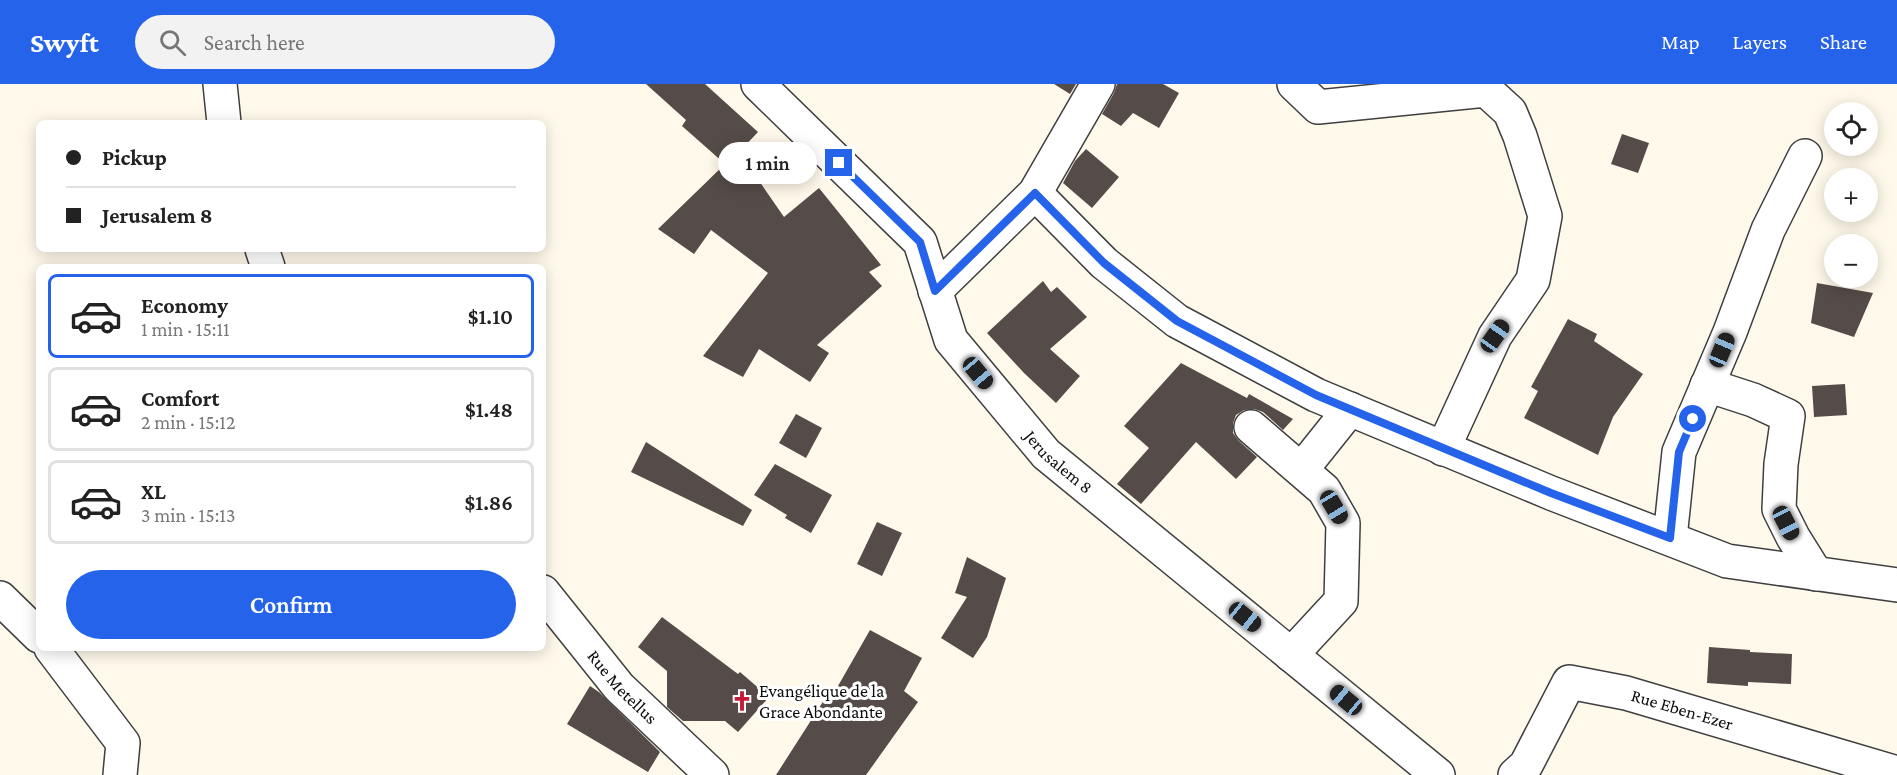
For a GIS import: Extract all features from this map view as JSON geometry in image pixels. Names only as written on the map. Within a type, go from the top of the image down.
[{"type":"street","points":[[219,84],[224,120]]},
{"type":"street","name":"Jerusalem 8","points":[[758,84],[920,242],[951,340],[1046,454],[1438,775]]},
{"type":"street","points":[[935,291],[1035,193],[1098,84]]},
{"type":"street","points":[[1294,84],[1318,106],[1486,90],[1510,112],[1520,136],[1545,216],[1533,280],[1495,336],[1443,449]]},
{"type":"street","points":[[1670,538],[1679,452],[1730,332],[1768,230],[1805,156]]},
{"type":"street","points":[[1035,193],[1104,263],[1177,321],[1316,395],[1551,493],[1727,561],[1897,585]]},
{"type":"street","points":[[1707,386],[1753,400],[1788,416],[1781,464],[1779,509],[1816,574]]},
{"type":"street","points":[[1302,470],[1350,409]]},
{"type":"street","points":[[1251,426],[1324,490],[1343,523],[1341,601],[1291,655]]},
{"type":"street","name":"Rue Metellus","points":[[546,596],[620,687],[712,775]]},
{"type":"street","points":[[0,598],[36,633]]},
{"type":"street","points":[[53,651],[123,743],[120,775]]},
{"type":"street","name":"Rue Eben-Ezer","points":[[1515,775],[1526,765],[1569,682],[1626,693],[1897,773]]},
{"type":"building","points":[[646,84],[705,84],[758,132],[739,152],[784,217],[819,188],[881,265],[869,272],[882,286],[817,345],[829,353],[810,382],[759,349],[743,377],[703,356],[768,273],[711,230],[694,254],[658,229],[725,164],[682,126],[686,120]]},
{"type":"building","points":[[1054,84],[1076,84],[1070,94]]},
{"type":"building","points":[[1117,84],[1163,84],[1179,93],[1159,128],[1133,113],[1121,126],[1102,114]]},
{"type":"building","points":[[1622,134],[1649,143],[1638,173],[1611,164]]},
{"type":"building","points":[[1086,149],[1119,177],[1092,208],[1063,183],[1075,161]]},
{"type":"building","points":[[1043,281],[1051,292],[1057,287],[1087,317],[1050,349],[1080,376],[1056,403],[987,333]]},
{"type":"building","points":[[1817,283],[1824,284],[1824,288],[1845,288],[1873,293],[1854,337],[1811,323]]},
{"type":"building","points":[[1568,319],[1597,334],[1594,341],[1643,374],[1613,417],[1598,455],[1524,418],[1538,391],[1531,387]]},
{"type":"building","points":[[1181,363],[1247,398],[1249,394],[1293,419],[1283,430],[1263,412],[1254,409],[1244,410],[1236,415],[1233,433],[1257,457],[1236,479],[1196,442],[1141,504],[1117,484],[1149,448],[1124,426]]},
{"type":"building","points":[[1845,384],[1847,415],[1814,417],[1812,386]]},
{"type":"building","points":[[796,414],[822,428],[806,458],[779,443]]},
{"type":"building","points":[[646,442],[752,510],[743,526],[631,472]]},
{"type":"building","points":[[775,464],[832,495],[811,533],[785,518],[787,515],[754,495]]},
{"type":"building","points":[[877,522],[902,533],[882,576],[857,564]]},
{"type":"building","points":[[967,557],[1006,578],[987,637],[973,658],[941,638],[967,597],[955,593]]},
{"type":"building","points":[[662,617],[738,674],[740,672],[769,697],[738,732],[725,721],[683,721],[667,707],[667,671],[638,647]]},
{"type":"building","points":[[870,630],[922,658],[904,691],[918,702],[866,775],[776,775],[826,697],[830,700]]},
{"type":"building","points":[[1709,647],[1792,654],[1791,684],[1748,682],[1748,686],[1707,683]]},
{"type":"building","points":[[590,686],[599,692],[660,752],[648,772],[567,724]]},
{"type":"place","name":"Evangélique de la Grace Abondante","points":[[742,701]]},
{"type":"route","points":[[839,163],[920,242],[935,291],[1035,193],[1104,263],[1177,321],[1316,395],[1551,493],[1670,538],[1679,452],[1693,419]]}]
